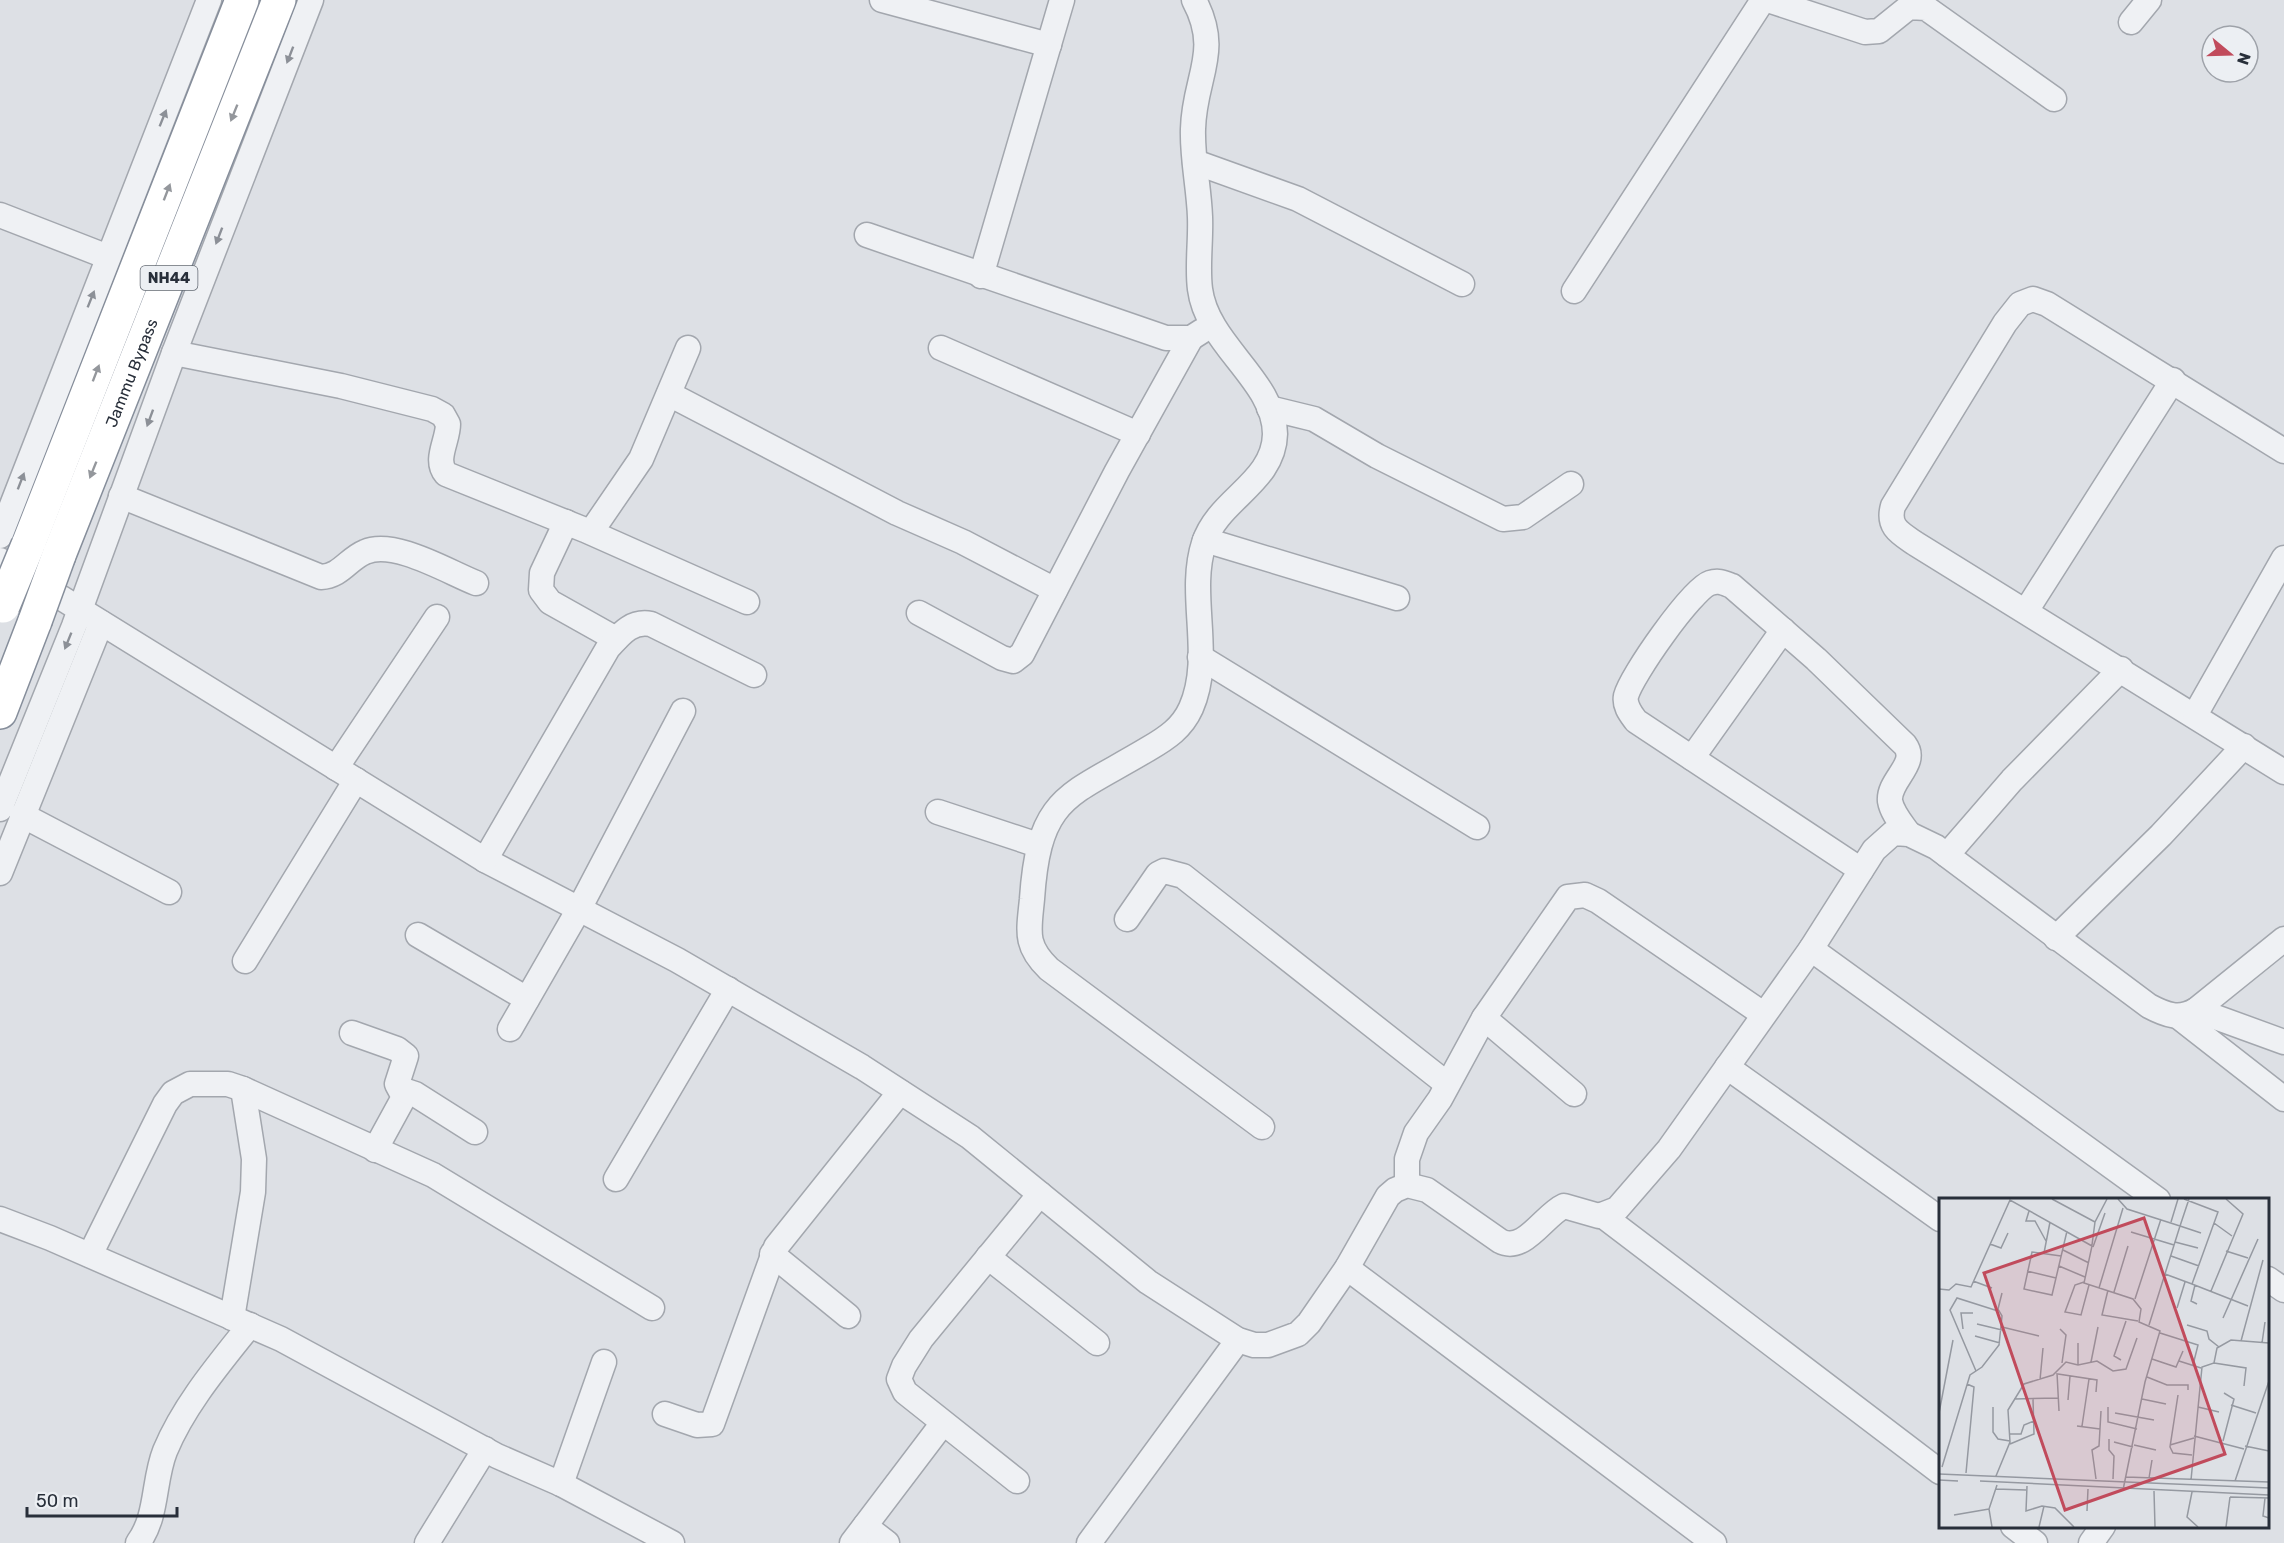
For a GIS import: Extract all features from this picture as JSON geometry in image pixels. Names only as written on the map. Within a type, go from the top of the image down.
[{"type":"highway","name":"Jammu Bypass","points":[[1,610],[14,540],[242,0]]},
{"type":"highway","name":"Jammu Bypass","points":[[0,712],[59,555],[279,0]]},
{"type":"street","points":[[14,540],[108,257],[209,0]]},
{"type":"street","points":[[0,873],[11,812],[80,609],[174,353],[311,0]]},
{"type":"street","points":[[882,0],[1049,45]]},
{"type":"street","points":[[981,276],[1062,0]]},
{"type":"street","points":[[1194,0],[1204,19],[1207,43],[1192,131],[1201,243],[1200,291],[1211,324],[1245,369],[1269,408],[1275,432],[1268,465],[1221,513],[1205,540],[1199,561],[1200,657],[1193,704],[1177,729],[1080,788],[1050,816],[1038,845],[1028,938],[1040,960],[1136,1035],[1262,1127]]},
{"type":"street","points":[[1574,291],[1763,0]]},
{"type":"street","points":[[2132,22],[2149,0]]},
{"type":"street","points":[[1783,2],[1865,32],[1884,28],[1912,4],[1932,12],[2054,99]]},
{"type":"street","points":[[1196,162],[1298,200],[1462,284]]},
{"type":"street","points":[[0,215],[108,257]]},
{"type":"street","points":[[867,235],[1166,338],[1191,338]]},
{"type":"street","points":[[2284,452],[2173,380],[2039,300],[2032,299],[2020,304],[2005,323],[1893,506],[1890,516],[1891,524],[1897,531],[2284,772]]},
{"type":"street","points":[[919,614],[1002,658],[1013,661],[1022,654],[1191,338],[1211,324]]},
{"type":"street","points":[[591,532],[641,459],[688,348]]},
{"type":"street","points":[[941,348],[1138,434]]},
{"type":"street","points":[[174,353],[341,386],[432,409],[443,415],[448,424],[441,459],[441,469],[446,474],[591,532],[747,602]]},
{"type":"street","points":[[2026,611],[2173,380]]},
{"type":"street","points":[[669,394],[897,513],[963,542],[1055,590]]},
{"type":"street","points":[[1269,408],[1314,419],[1377,456],[1503,519],[1523,517],[1571,484]]},
{"type":"street","points":[[121,496],[321,577],[341,571],[364,552],[388,549],[403,552],[476,583]]},
{"type":"street","points":[[566,522],[542,573],[541,590],[550,602],[616,639]]},
{"type":"street","points":[[1205,540],[1397,598]]},
{"type":"street","points":[[0,560],[485,860],[728,989],[900,1092],[970,1137],[1148,1282],[1238,1340],[1254,1345],[1268,1345],[1298,1334],[1309,1323],[1347,1268],[1388,1196],[1407,1185],[1427,1190],[1509,1245],[1521,1242],[1552,1212],[1564,1206],[1602,1215],[1939,1470]]},
{"type":"street","points":[[2195,715],[2281,569]]},
{"type":"street","points":[[1861,870],[1636,721],[1628,710],[1626,699],[1629,689],[1648,658],[1692,596],[1708,583],[1719,580],[1732,586],[1783,630],[1909,750],[1909,761],[1896,780],[1890,800],[1893,811],[1909,834]]},
{"type":"street","points":[[245,961],[346,774],[437,617]]},
{"type":"street","points":[[11,812],[101,622]]},
{"type":"street","points":[[485,860],[608,648],[632,626],[643,623],[651,624],[754,675]]},
{"type":"street","points":[[1692,758],[1783,630]]},
{"type":"street","points":[[1200,657],[1477,827]]},
{"type":"street","points":[[1947,855],[2012,780],[2121,669]]},
{"type":"street","points":[[510,1029],[579,909],[682,711]]},
{"type":"street","points":[[2056,938],[2160,835],[2244,746]]},
{"type":"street","points":[[11,812],[169,892]]},
{"type":"street","points":[[939,812],[1038,845]]},
{"type":"street","points":[[1602,1215],[1617,1209],[1669,1149],[1811,949],[1861,870],[1887,836],[1898,833],[1909,834],[1947,855],[2149,1006],[2188,1014],[2284,1042]]},
{"type":"street","points":[[1127,919],[1158,874],[1164,871],[1183,876],[1448,1084]]},
{"type":"street","points":[[1407,1185],[1407,1159],[1410,1146],[1448,1084],[1484,1018],[1568,897],[1576,894],[1585,895],[1598,901],[1763,1014]]},
{"type":"street","points":[[418,935],[527,999]]},
{"type":"street","points":[[2188,1014],[2284,939]]},
{"type":"street","points":[[1811,949],[2155,1198]]},
{"type":"street","points":[[616,1179],[728,989]]},
{"type":"street","points":[[2188,1014],[2284,1099]]},
{"type":"street","points":[[1484,1018],[1574,1094]]},
{"type":"street","points":[[352,1033],[403,1052],[407,1060],[397,1084],[403,1090],[415,1094],[475,1132]]},
{"type":"street","points":[[1727,1067],[1939,1218]]},
{"type":"street","points":[[90,1255],[165,1104],[173,1093],[182,1086],[206,1082],[228,1084],[433,1175],[652,1308]]},
{"type":"street","points":[[138,1543],[147,1530],[160,1466],[171,1438],[241,1321],[254,1159],[243,1089]]},
{"type":"street","points":[[375,1149],[402,1101],[403,1090]]},
{"type":"street","points":[[665,1414],[697,1425],[712,1424],[772,1254],[783,1235],[900,1092]]},
{"type":"street","points":[[1017,1481],[905,1392],[899,1380],[900,1374],[921,1339],[1040,1194]]},
{"type":"street","points":[[0,1220],[90,1255],[241,1321],[371,1385],[485,1449],[561,1484],[672,1543]]},
{"type":"street","points":[[772,1254],[848,1316]]},
{"type":"street","points":[[988,1257],[1097,1343]]},
{"type":"street","points":[[1347,1268],[1714,1543]]},
{"type":"street","points":[[2269,1279],[2284,1290]]},
{"type":"street","points":[[1089,1543],[1238,1340]]},
{"type":"street","points":[[561,1484],[604,1362]]},
{"type":"street","points":[[887,1543],[859,1535],[944,1423]]},
{"type":"street","points":[[427,1543],[485,1449]]},
{"type":"street","points":[[2014,1528],[2035,1543]]},
{"type":"street","points":[[2091,1543],[2102,1528]]}]
